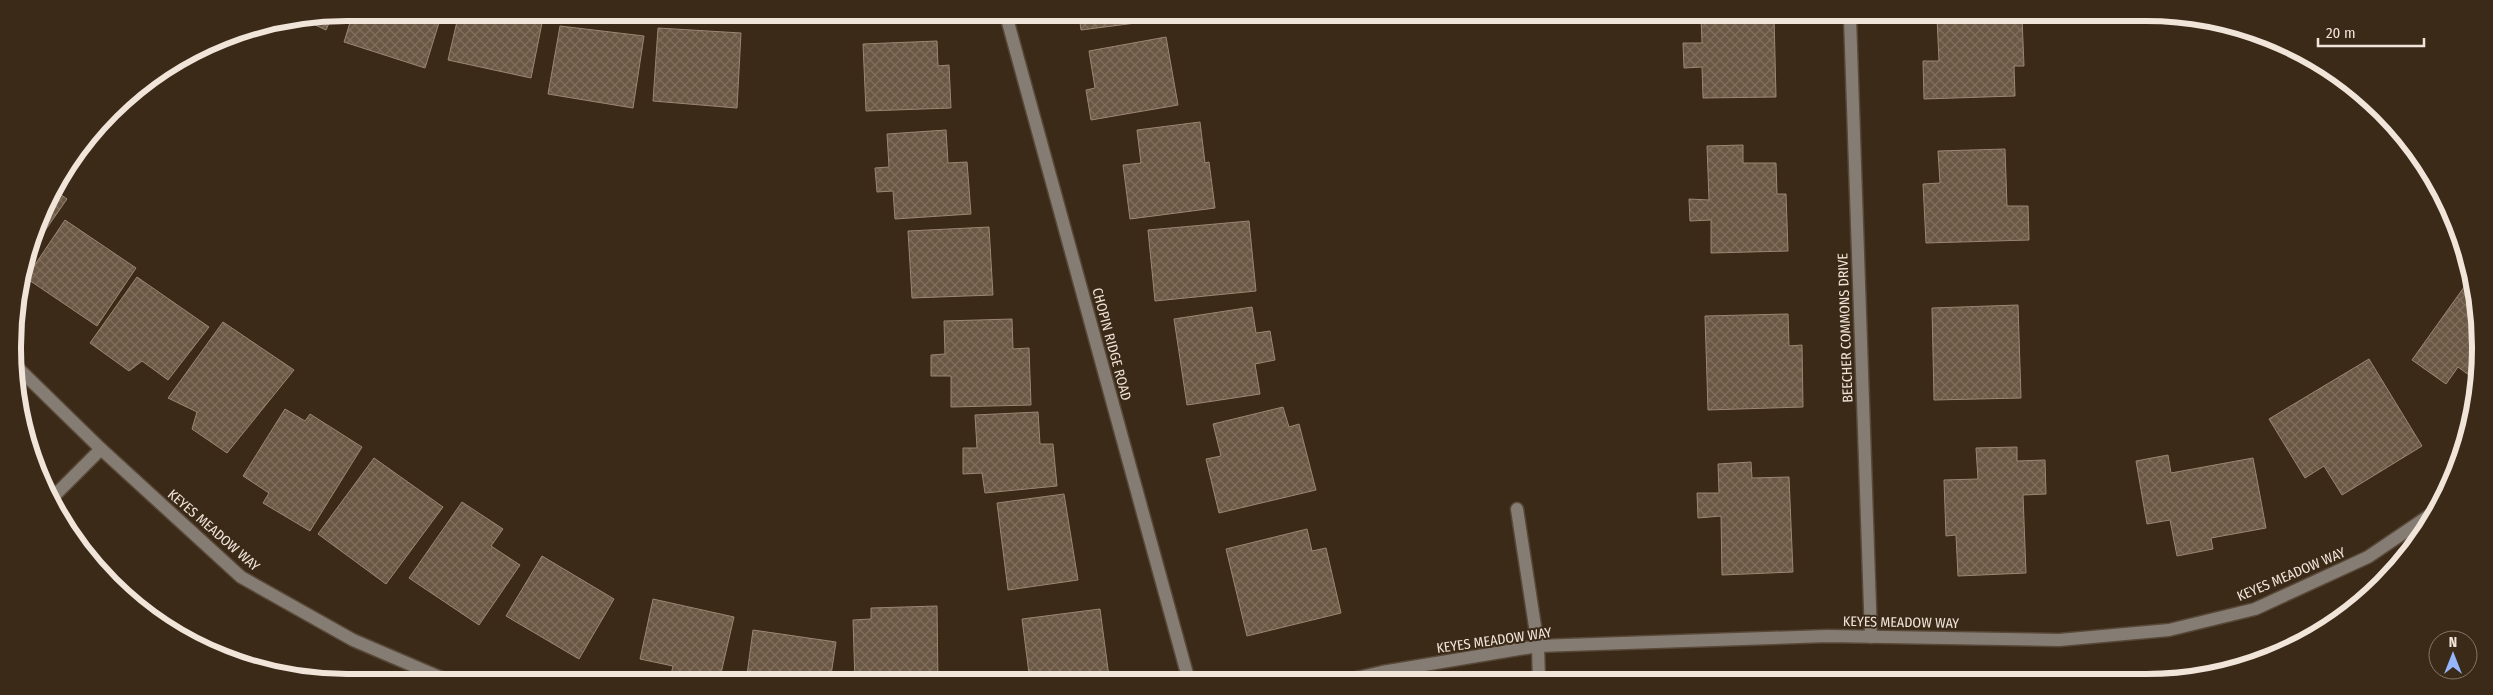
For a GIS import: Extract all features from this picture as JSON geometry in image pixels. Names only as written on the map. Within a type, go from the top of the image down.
[{"type":"street","name":"CHOPIN RIDGE ROAD","points":[[1008,21],[1186,674]]},
{"type":"street","name":"BEECHER COMMONS DRIVE","points":[[1850,21],[1871,637]]},
{"type":"street","name":"KEYES MEADOW WAY","points":[[22,372],[101,449],[241,577],[353,640],[433,674]]},
{"type":"street","points":[[56,494],[101,449]]},
{"type":"street","points":[[1517,509],[1538,646],[1539,674]]},
{"type":"street","name":"KEYES MEADOW WAY","points":[[1373,674],[1538,646],[1655,640],[1827,636],[2059,640],[2169,630],[2255,609],[2368,557],[2422,520]]},
{"type":"building","points":[[351,21],[440,21],[425,68],[344,42]]},
{"type":"building","points":[[457,21],[542,21],[531,78],[448,60]]},
{"type":"building","points":[[1080,21],[1152,21],[1081,30]]},
{"type":"building","points":[[1701,21],[1774,21],[1776,97],[1703,98],[1702,67],[1684,68],[1683,43],[1702,43]]},
{"type":"building","points":[[1937,21],[2022,21],[2024,66],[2014,66],[2015,96],[1924,99],[1923,61],[1939,61]]},
{"type":"building","points":[[330,22],[326,30],[312,23]]},
{"type":"building","points":[[560,26],[644,36],[633,108],[548,94]]},
{"type":"building","points":[[658,28],[741,33],[737,108],[653,101]]},
{"type":"building","points":[[1166,37],[1178,105],[1091,120],[1086,90],[1095,88],[1089,51]]},
{"type":"building","points":[[937,41],[938,66],[949,65],[951,108],[866,111],[863,44]]},
{"type":"building","points":[[1200,122],[1205,163],[1209,162],[1215,208],[1130,219],[1123,165],[1141,163],[1137,130]]},
{"type":"building","points":[[946,130],[948,163],[967,162],[971,214],[895,219],[893,191],[877,192],[875,168],[889,167],[887,134]]},
{"type":"building","points":[[1743,145],[1743,163],[1776,163],[1777,194],[1786,194],[1788,251],[1711,253],[1711,220],[1690,221],[1689,199],[1709,200],[1707,146]]},
{"type":"building","points":[[2005,149],[2007,206],[2028,206],[2029,240],[1926,243],[1923,184],[1940,183],[1938,151]]},
{"type":"building","points":[[60,194],[67,199],[42,236]]},
{"type":"building","points":[[65,220],[136,268],[97,326],[29,280],[30,271]]},
{"type":"building","points":[[1249,221],[1256,291],[1155,301],[1148,230]]},
{"type":"building","points":[[989,227],[993,295],[912,298],[908,231]]},
{"type":"building","points":[[137,277],[209,327],[168,380],[142,361],[129,371],[90,343]]},
{"type":"building","points":[[2465,285],[2471,326],[2470,376],[2458,367],[2446,384],[2412,360]]},
{"type":"building","points":[[2018,305],[2021,398],[1934,400],[1932,308]]},
{"type":"building","points":[[1252,307],[1256,333],[1270,331],[1275,360],[1255,364],[1260,394],[1187,405],[1174,319]]},
{"type":"building","points":[[1788,314],[1789,346],[1802,345],[1803,407],[1708,410],[1705,316]]},
{"type":"building","points":[[1012,319],[1013,349],[1029,348],[1031,405],[951,407],[951,376],[931,376],[931,355],[945,354],[944,321]]},
{"type":"building","points":[[223,322],[294,370],[227,453],[192,429],[197,412],[168,398]]},
{"type":"building","points":[[2369,359],[2422,446],[2342,495],[2324,466],[2305,478],[2269,419]]},
{"type":"building","points":[[1283,407],[1289,427],[1299,424],[1316,490],[1219,513],[1206,459],[1221,456],[1213,424]]},
{"type":"building","points":[[285,409],[305,421],[310,414],[362,447],[310,531],[263,503],[269,493],[243,476]]},
{"type":"building","points":[[1038,412],[1040,444],[1053,444],[1057,486],[985,493],[982,473],[963,474],[963,448],[977,448],[975,415]]},
{"type":"building","points":[[2017,447],[2017,461],[2045,460],[2046,494],[2023,495],[2026,573],[1958,576],[1956,535],[1946,536],[1944,480],[1978,479],[1976,448]]},
{"type":"building","points":[[2168,455],[2171,473],[2253,458],[2266,528],[2211,538],[2213,549],[2177,556],[2170,520],[2147,524],[2136,461]]},
{"type":"building","points":[[374,458],[443,507],[386,584],[318,534]]},
{"type":"building","points":[[1751,462],[1752,478],[1789,477],[1793,572],[1722,575],[1721,516],[1698,518],[1697,493],[1719,493],[1718,464]]},
{"type":"building","points":[[1064,494],[1078,580],[1008,590],[997,503]]},
{"type":"building","points":[[462,502],[503,529],[491,546],[520,565],[479,625],[409,578]]},
{"type":"building","points":[[1307,529],[1312,551],[1326,548],[1341,613],[1247,636],[1226,549]]},
{"type":"building","points":[[542,556],[614,599],[579,659],[506,616]]},
{"type":"building","points":[[653,599],[734,617],[721,674],[671,674],[673,666],[640,659]]},
{"type":"building","points":[[937,606],[938,674],[855,674],[853,620],[871,619],[871,608]]},
{"type":"building","points":[[1100,609],[1109,674],[1029,674],[1022,619]]},
{"type":"building","points":[[753,630],[836,642],[831,674],[747,674]]}]
